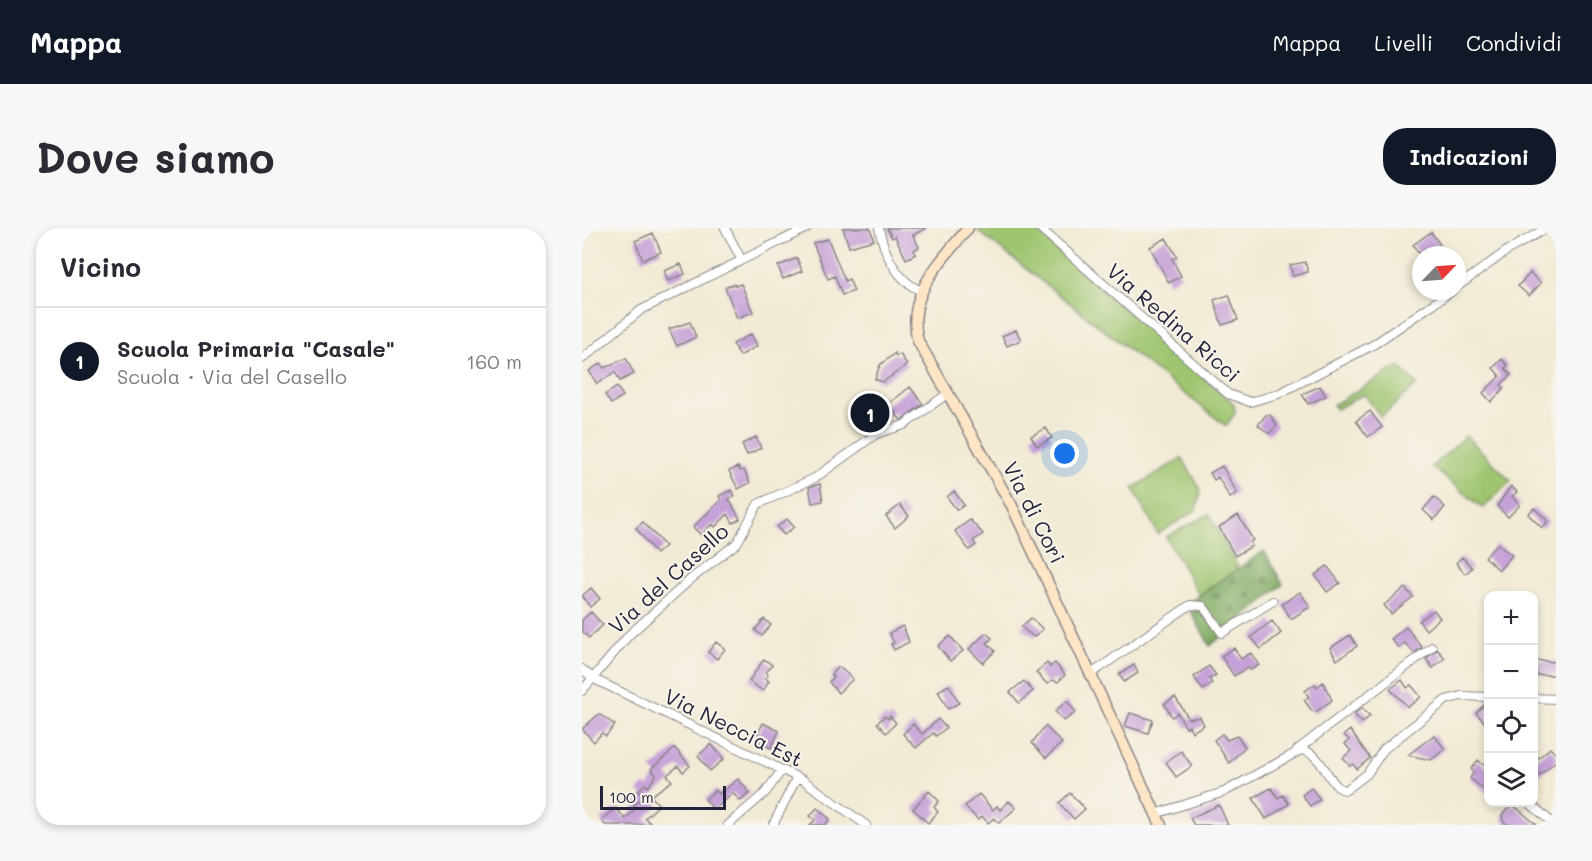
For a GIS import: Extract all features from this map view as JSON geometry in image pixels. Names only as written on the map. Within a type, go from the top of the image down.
[{"type":"main road","name":"Via di Cori","points":[[968,228],[921,291],[915,312],[917,336],[926,358],[1008,498],[1161,825]]},
{"type":"street","points":[[725,228],[741,259]]},
{"type":"street","points":[[582,359],[636,313],[807,228]]},
{"type":"street","points":[[879,228],[885,248],[899,274],[907,284],[921,291]]},
{"type":"street","name":"Via Redina Ricci","points":[[1040,228],[1225,391],[1245,402],[1261,400],[1278,394],[1369,348],[1439,300]]},
{"type":"street","points":[[1466,280],[1508,249],[1546,228]]},
{"type":"street","name":"Via del Casello","points":[[582,691],[636,629],[737,543],[758,504],[811,480],[876,434],[904,425],[947,394]]},
{"type":"street","points":[[1091,674],[1190,605],[1203,606],[1222,633],[1273,601]]},
{"type":"street","points":[[1155,814],[1224,792],[1296,751],[1432,647]]},
{"type":"street","name":"Via Neccia Est","points":[[582,669],[594,679],[797,777],[823,792],[866,825]]},
{"type":"street","points":[[1296,751],[1313,754],[1338,788],[1346,790],[1368,772],[1384,749],[1446,700],[1461,696],[1484,697]]},
{"type":"street","points":[[1538,698],[1556,699]]},
{"type":"street","points":[[728,825],[765,793],[782,770]]},
{"type":"street","points":[[774,825],[797,777]]},
{"type":"street","points":[[1534,807],[1555,825]]},
{"type":"green space","points":[[980,228],[1033,228],[1234,404],[1235,413],[1226,426],[978,231]]},
{"type":"green space","points":[[1399,366],[1417,385],[1381,417],[1364,394],[1336,409],[1333,405]]},
{"type":"green space","points":[[1466,436],[1511,481],[1483,508],[1432,467]]},
{"type":"green space","points":[[1182,458],[1201,490],[1196,510],[1158,534],[1133,488]]},
{"type":"green space","points":[[1209,514],[1238,568],[1199,595],[1166,537]]},
{"type":"green space","points":[[1264,551],[1283,584],[1210,646],[1187,604]]},
{"type":"building","points":[[843,228],[870,228],[874,240],[849,247]]},
{"type":"building","points":[[887,228],[927,228],[913,235],[919,247],[914,250],[916,254],[906,259],[895,236],[892,238]]},
{"type":"building","points":[[1431,232],[1441,246],[1414,246]]},
{"type":"building","points":[[653,233],[661,252],[643,260],[635,241]]},
{"type":"building","points":[[1166,238],[1177,257],[1172,259],[1181,276],[1169,283],[1150,247]]},
{"type":"building","points":[[828,239],[845,281],[849,279],[854,291],[842,295],[835,276],[828,279],[813,243]]},
{"type":"building","points":[[797,258],[802,271],[783,279],[778,266]]},
{"type":"building","points":[[1305,262],[1308,272],[1293,276],[1290,265]]},
{"type":"building","points":[[681,264],[685,274],[668,281],[664,271]]},
{"type":"building","points":[[1530,273],[1541,283],[1529,296],[1518,286]]},
{"type":"building","points":[[734,284],[735,286],[741,284],[753,312],[737,318],[725,287]]},
{"type":"building","points":[[1229,295],[1238,320],[1222,325],[1214,300]]},
{"type":"building","points":[[690,322],[696,337],[677,346],[669,329]]},
{"type":"building","points":[[1016,330],[1021,340],[1007,346],[1002,336]]},
{"type":"building","points":[[751,334],[757,346],[740,356],[733,344]]},
{"type":"building","points":[[895,353],[896,356],[900,354],[907,365],[883,382],[875,379],[880,365]]},
{"type":"building","points":[[626,358],[634,374],[620,381],[615,372],[597,384],[589,371],[601,363],[604,368]]},
{"type":"building","points":[[1502,359],[1511,375],[1501,385],[1504,388],[1491,402],[1483,393],[1500,376],[1493,368]]},
{"type":"building","points":[[1320,386],[1326,396],[1308,404],[1302,394]]},
{"type":"building","points":[[617,387],[623,396],[611,404],[605,395]]},
{"type":"building","points":[[910,387],[923,404],[901,420],[893,411],[869,430],[857,415],[872,404],[877,411],[883,408]]},
{"type":"building","points":[[1370,411],[1382,427],[1368,437],[1356,421]]},
{"type":"building","points":[[1266,415],[1270,415],[1277,425],[1269,434],[1258,425]]},
{"type":"building","points":[[1046,428],[1052,438],[1037,446],[1031,436]]},
{"type":"building","points":[[756,437],[761,448],[747,455],[742,444]]},
{"type":"building","points":[[1222,466],[1237,493],[1230,498],[1218,477],[1214,480],[1210,473]]},
{"type":"building","points":[[738,467],[740,471],[744,470],[750,483],[738,489],[729,471]]},
{"type":"building","points":[[820,484],[823,501],[812,503],[809,487]]},
{"type":"building","points":[[1511,486],[1517,492],[1512,496],[1520,505],[1508,517],[1497,506]]},
{"type":"building","points":[[731,490],[735,496],[729,499],[740,519],[733,523],[728,514],[715,527],[712,524],[701,535],[693,527],[721,500],[719,496]]},
{"type":"building","points":[[954,491],[964,505],[957,510],[947,497]]},
{"type":"building","points":[[1434,497],[1445,507],[1434,520],[1423,510]]},
{"type":"building","points":[[900,505],[909,516],[895,528],[886,516]]},
{"type":"building","points":[[1534,508],[1548,521],[1542,528],[1528,514]]},
{"type":"building","points":[[1238,515],[1253,540],[1250,542],[1252,546],[1235,556],[1219,527]]},
{"type":"building","points":[[787,519],[794,527],[784,535],[777,527]]},
{"type":"building","points":[[970,520],[983,534],[973,541],[976,545],[969,550],[955,531]]},
{"type":"building","points":[[643,522],[665,546],[656,554],[636,528]]},
{"type":"building","points":[[1497,544],[1512,555],[1499,570],[1485,557]]},
{"type":"building","points":[[1462,557],[1472,568],[1465,574],[1456,563]]},
{"type":"building","points":[[1327,566],[1340,583],[1327,592],[1315,575]]},
{"type":"building","points":[[591,588],[600,599],[590,607],[582,596]]},
{"type":"building","points":[[1405,588],[1413,597],[1391,614],[1384,605]]},
{"type":"building","points":[[1300,592],[1310,607],[1291,619],[1282,604]]},
{"type":"building","points":[[1434,610],[1440,618],[1426,630],[1419,621]]},
{"type":"building","points":[[591,612],[603,625],[589,638],[582,631],[582,620]]},
{"type":"building","points":[[1031,618],[1043,629],[1034,637],[1021,627]]},
{"type":"building","points":[[764,619],[771,625],[762,636],[755,630]]},
{"type":"building","points":[[1272,621],[1281,633],[1261,649],[1251,637]]},
{"type":"building","points":[[903,626],[909,642],[894,650],[891,644],[894,643],[889,633]]},
{"type":"building","points":[[1406,627],[1422,647],[1414,653],[1405,643],[1399,648],[1391,639]]},
{"type":"building","points":[[986,633],[992,638],[987,643],[995,651],[983,663],[969,649]]},
{"type":"building","points":[[1350,635],[1357,646],[1337,660],[1330,648]]},
{"type":"building","points":[[950,636],[963,651],[950,661],[938,646]]},
{"type":"building","points":[[716,642],[725,649],[717,659],[708,652]]},
{"type":"building","points":[[1234,648],[1241,659],[1251,653],[1259,665],[1250,670],[1248,667],[1234,676],[1221,656]]},
{"type":"building","points":[[1437,649],[1445,658],[1433,668],[1426,659]]},
{"type":"building","points":[[764,659],[772,665],[766,673],[768,675],[765,679],[769,681],[763,691],[749,681]]},
{"type":"building","points":[[1538,660],[1556,662],[1556,675],[1538,675]]},
{"type":"building","points":[[1047,663],[1050,667],[1055,663],[1065,675],[1058,682],[1052,680],[1047,684],[1036,672]]},
{"type":"building","points":[[1134,665],[1138,673],[1124,682],[1119,674]]},
{"type":"building","points":[[1209,666],[1216,675],[1209,679],[1212,683],[1203,690],[1194,677]]},
{"type":"building","points":[[839,667],[853,679],[838,693],[829,682],[834,677],[831,674]]},
{"type":"building","points":[[1402,680],[1407,688],[1411,685],[1421,697],[1408,707],[1390,689]]},
{"type":"building","points":[[1024,681],[1033,691],[1019,703],[1010,692]]},
{"type":"building","points":[[1323,682],[1332,700],[1316,712],[1312,711],[1304,700],[1309,697],[1305,691]]},
{"type":"building","points":[[949,685],[959,703],[948,709],[938,691]]},
{"type":"building","points":[[1175,697],[1189,719],[1200,717],[1204,725],[1192,732],[1189,726],[1186,728],[1178,713],[1172,717],[1164,704]]},
{"type":"building","points":[[1067,701],[1076,712],[1064,721],[1055,711]]},
{"type":"building","points":[[1484,705],[1484,722],[1476,713]]},
{"type":"building","points":[[1362,708],[1370,716],[1362,723],[1354,714]]},
{"type":"building","points":[[1130,713],[1153,720],[1148,733],[1125,726]]},
{"type":"building","points":[[599,714],[615,725],[606,736],[602,733],[594,742],[582,729]]},
{"type":"building","points":[[885,716],[888,719],[890,716],[896,723],[886,733],[877,723]]},
{"type":"building","points":[[938,719],[946,728],[936,736],[933,733],[916,748],[903,734],[913,724],[922,734]]},
{"type":"building","points":[[763,723],[779,731],[771,748],[755,740]]},
{"type":"building","points":[[1045,726],[1062,743],[1046,758],[1032,743]]},
{"type":"building","points":[[1350,730],[1370,758],[1357,769],[1353,764],[1350,766],[1343,758],[1351,751],[1345,744],[1349,740],[1344,735]]},
{"type":"building","points":[[1222,734],[1227,740],[1237,736],[1245,747],[1229,763],[1214,740]]},
{"type":"building","points":[[1434,735],[1445,749],[1431,760],[1408,755]]},
{"type":"building","points":[[711,744],[724,759],[710,771],[698,756]]},
{"type":"building","points":[[675,748],[690,766],[683,772],[678,766],[667,775],[672,781],[651,796],[659,805],[645,818],[652,825],[605,825],[601,820],[616,808],[625,819],[636,808],[634,805],[643,797],[638,791],[645,784],[648,787],[656,775],[651,769]]},
{"type":"building","points":[[1550,748],[1556,754],[1556,761],[1540,775],[1538,759]]},
{"type":"building","points":[[1181,751],[1192,766],[1176,777],[1166,762]]},
{"type":"building","points":[[1478,760],[1484,765],[1484,790],[1470,778],[1474,772],[1471,769]]},
{"type":"building","points":[[738,779],[750,793],[740,801],[733,793],[714,810],[705,799],[716,790],[719,794]]},
{"type":"building","points":[[1271,788],[1278,798],[1283,795],[1289,804],[1266,819],[1253,798]]},
{"type":"building","points":[[1311,788],[1320,799],[1310,806],[1302,795]]},
{"type":"building","points":[[929,791],[939,801],[934,807],[938,812],[928,823],[913,809]]},
{"type":"building","points":[[1070,793],[1085,809],[1074,819],[1059,803]]},
{"type":"building","points":[[979,794],[993,810],[997,806],[1000,810],[1009,801],[1016,808],[999,823],[994,818],[988,823],[982,816],[978,820],[965,806]]},
{"type":"building","points":[[1219,805],[1228,825],[1194,825],[1190,818]]},
{"type":"building","points":[[1509,807],[1516,807],[1537,825],[1508,825],[1503,821],[1502,815]]},
{"type":"building","points":[[817,808],[830,819],[825,825],[810,825],[815,820],[810,816]]},
{"type":"place","name":"Scuola Primaria \"Casale\"","points":[[870,413]]}]
